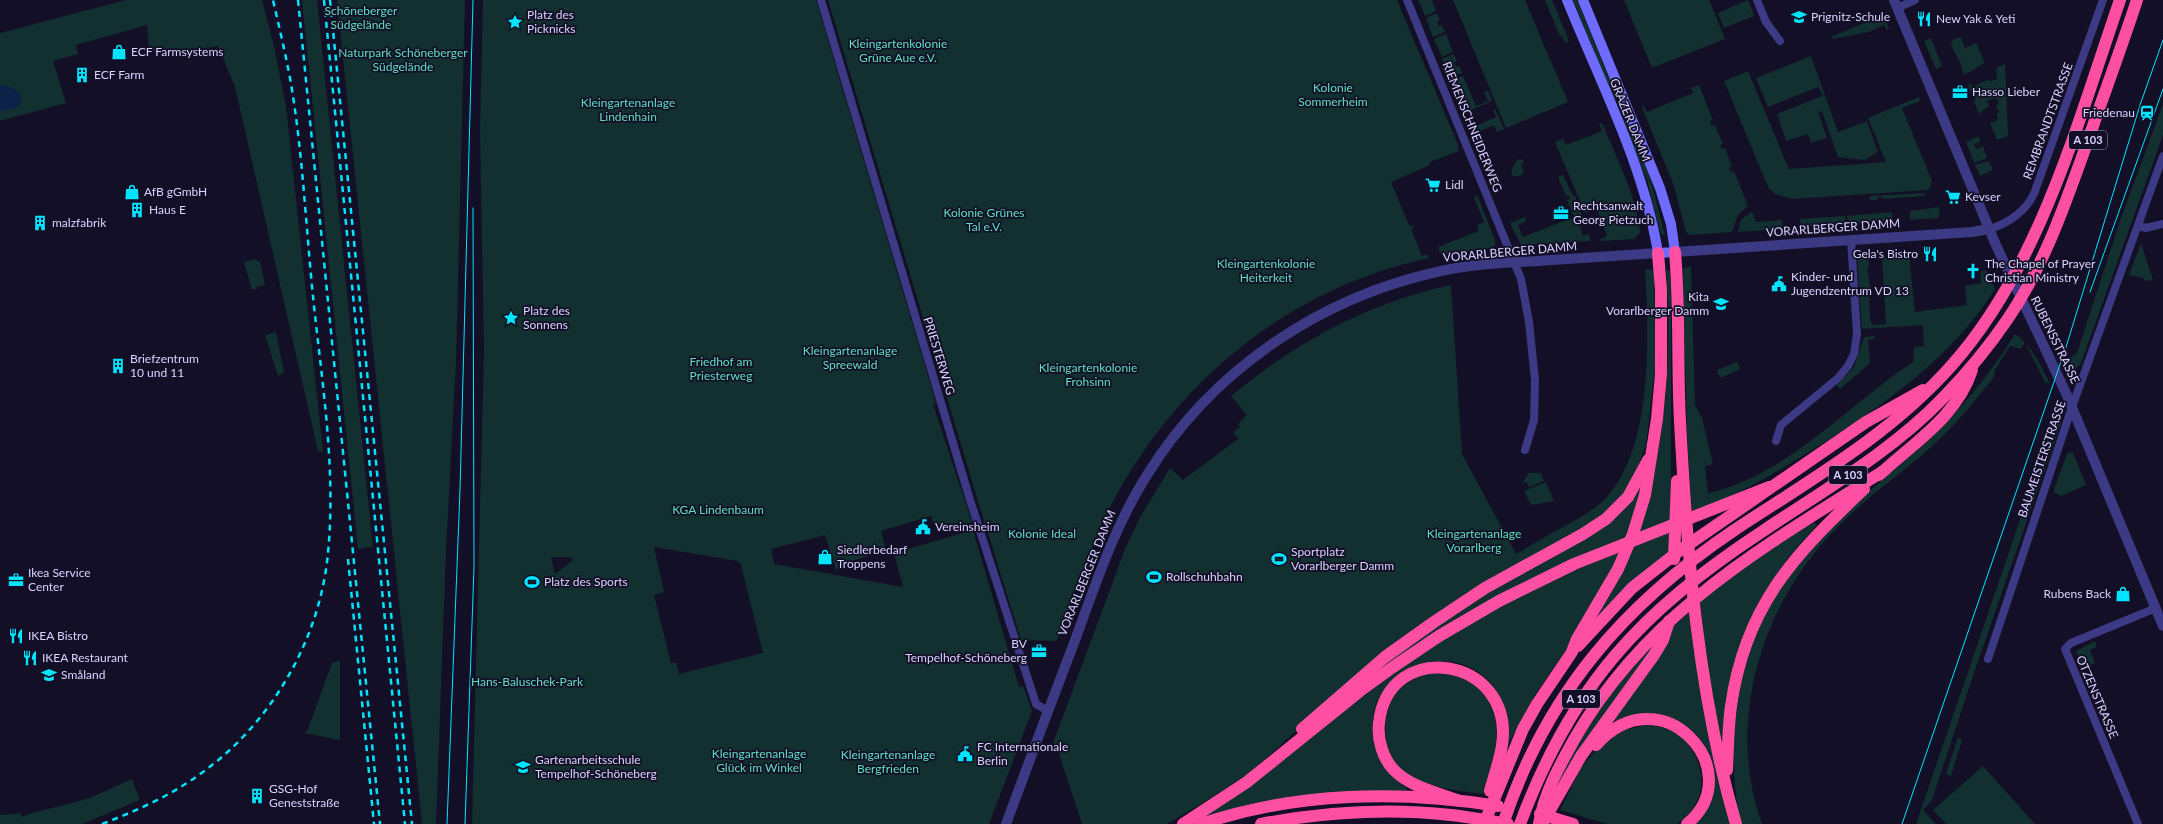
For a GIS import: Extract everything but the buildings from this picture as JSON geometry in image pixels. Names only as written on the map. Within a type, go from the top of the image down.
[{"type":"highway","name":"A 103","points":[[1503,824],[1537,741],[1574,681],[1601,645],[1634,609],[1666,580],[1707,550],[1859,448],[1906,411],[1964,352],[2000,300],[2023,259],[2059,176],[2120,0]]},
{"type":"highway","name":"A 103","points":[[1520,824],[1538,776],[1559,734],[1586,691],[1610,659],[1636,631],[1671,597],[1708,568],[1878,454],[1941,400],[1974,364],[2008,318],[2031,277],[2054,230],[2072,187],[2138,0]]},
{"type":"highway","points":[[1675,252],[1680,423],[1696,612],[1710,708],[1736,824]]},
{"type":"highway","points":[[1572,652],[1577,639],[1618,569],[1633,534],[1649,482],[1651,454],[1657,419],[1662,355],[1661,290],[1658,253]]},
{"type":"highway","points":[[1726,781],[1728,732],[1733,695],[1746,644],[1763,606],[1778,580],[1820,531],[1916,443],[1950,409],[1968,381],[1974,364]]},
{"type":"highway","points":[[1486,818],[1487,801],[1501,768],[1537,704],[1572,652],[1632,588],[1705,532],[1769,487],[1866,422],[1934,384]]},
{"type":"highway","points":[[1541,824],[1573,771],[1608,718],[1649,664],[1659,648],[1668,626],[1674,587],[1677,500],[1676,439],[1680,423]]},
{"type":"highway","points":[[1182,824],[1247,782],[1274,758],[1315,717],[1384,657],[1485,588],[1583,534],[1606,519],[1618,508],[1632,490],[1651,454]]},
{"type":"highway","points":[[1541,824],[1541,810],[1564,756],[1596,702],[1637,651],[1678,612],[1710,586],[1754,554],[1885,470]]},
{"type":"highway","points":[[1274,758],[1360,691],[1439,636],[1521,589],[1595,556],[1769,487]]},
{"type":"highway","points":[[1460,801],[1403,778],[1394,770],[1385,756],[1378,729],[1380,715],[1389,693],[1397,684],[1418,670],[1434,666],[1450,667],[1461,670],[1480,680],[1493,697],[1501,716],[1501,768]]},
{"type":"highway","points":[[1573,771],[1604,736],[1616,728],[1634,721],[1646,720],[1672,724],[1691,737],[1704,757],[1707,768],[1707,792],[1697,813],[1687,824]]},
{"type":"highway","points":[[1201,824],[1244,811],[1343,798],[1411,797],[1460,801],[1528,811],[1574,824]]},
{"type":"highway","points":[[1261,824],[1347,812],[1396,812],[1450,815],[1508,824]]},
{"type":"main road","name":"GRAZER DAMM","points":[[1567,0],[1644,192],[1658,253]]},
{"type":"main road","name":"GRAZER DAMM","points":[[1583,0],[1662,194],[1673,234],[1675,252]]},
{"type":"main road","points":[[1614,114],[1628,108]]},
{"type":"main road","name":"VORARLBERGER DAMM","points":[[1658,253],[1675,252]]},
{"type":"street","name":"PRIESTERWEG","points":[[821,0],[921,338],[1006,615],[1036,704],[1048,711]]},
{"type":"street","name":"RIEMENSCHNEIDERWEG","points":[[1407,0],[1521,279],[1530,322],[1535,380],[1534,420],[1525,450]]},
{"type":"street","points":[[1757,0],[1766,22],[1780,41]]},
{"type":"street","points":[[1896,4],[1915,0]]},
{"type":"street","name":"REMBRANDTSTRASSE","points":[[1989,229],[2016,217],[2025,209],[2034,194],[2103,0]]},
{"type":"street","name":"RUBENSSTRASSE","points":[[1896,4],[1989,229],[2072,407],[2163,626]]},
{"type":"street","name":"BAUMEISTERSTRASSE","points":[[1988,659],[2072,407],[2163,156]]},
{"type":"street","points":[[2138,226],[2146,228],[2163,224]]},
{"type":"street","name":"VORARLBERGER DAMM","points":[[1675,252],[1972,232],[1989,229]]},
{"type":"street","points":[[1776,441],[1781,425],[1838,378],[1848,366],[1854,354],[1857,334],[1851,240]]},
{"type":"street","name":"VORARLBERGER DAMM","points":[[1006,824],[1111,543],[1127,510],[1156,460],[1193,413],[1211,394],[1242,366],[1280,338],[1344,303],[1381,288],[1430,274],[1477,265],[1658,253]]},
{"type":"street","name":"OTZENSTRASSE","points":[[2138,824],[2065,649],[2071,643],[2156,608]]},
{"type":"green space","points":[[126,0],[262,0],[273,42],[286,106],[323,452],[318,451],[235,87],[218,46],[179,52],[149,52],[147,25],[76,45],[78,54],[53,61],[66,103],[0,121],[0,33]]},
{"type":"green space","points":[[302,0],[317,0],[373,547],[358,549]]},
{"type":"green space","name":"Naturpark Schöneberger Südgelände","points":[[337,0],[465,0],[456,362],[446,551],[436,824],[422,824]]},
{"type":"green space","points":[[483,0],[816,0],[936,403],[933,404],[972,522],[937,533],[931,516],[881,531],[886,551],[855,560],[836,570],[825,535],[771,549],[774,564],[903,587],[894,553],[973,530],[1019,687],[1023,686],[1032,711],[989,824],[472,824],[484,350],[480,131]],"holes":[[[654,547],[738,561],[741,565],[763,653],[679,674],[676,662],[671,663],[654,595],[664,592]],[[551,557],[571,557],[572,561],[555,574]]]},
{"type":"green space","points":[[828,0],[1397,0],[1459,147],[1457,148],[1459,151],[1430,162],[1430,165],[1391,182],[1409,225],[1415,227],[1411,229],[1422,256],[1427,254],[1429,258],[1378,272],[1329,292],[1283,317],[1241,347],[1202,382],[1167,420],[1136,463],[1101,525],[1057,641],[1021,640]]},
{"type":"green space","points":[[1418,0],[1432,0],[1436,11],[1425,16]]},
{"type":"green space","points":[[1453,0],[1525,0],[1568,102],[1506,128]]},
{"type":"green space","points":[[1545,0],[1552,0],[1569,41],[1565,43],[1562,36],[1560,37]]},
{"type":"green space","points":[[1573,0],[1577,0],[1617,98],[1614,100]]},
{"type":"green space","points":[[1624,0],[1709,0],[1725,39],[1652,68]]},
{"type":"green space","points":[[1748,0],[1754,16],[1724,28],[1718,13]]},
{"type":"green space","points":[[1437,13],[1440,20],[1437,21],[1439,26],[1442,25],[1445,32],[1433,37],[1426,18]]},
{"type":"green space","points":[[1881,16],[1884,17],[1889,29],[1887,30],[1884,25],[1869,32],[1832,39],[1831,37]]},
{"type":"green space","points":[[1446,34],[1453,52],[1442,57],[1434,39]]},
{"type":"green space","points":[[1961,37],[1965,48],[1976,43],[1985,63],[1964,75],[1960,62],[1950,44],[1953,43],[1952,40]]},
{"type":"green space","points":[[1931,38],[1942,66],[1936,69],[1924,41]]},
{"type":"green space","points":[[1454,54],[1457,61],[1454,62],[1456,67],[1459,66],[1462,73],[1450,77],[1442,59]]},
{"type":"green space","points":[[1811,56],[1838,132],[1867,121],[1878,152],[1865,160],[1838,157],[1822,111],[1818,112],[1827,138],[1811,143],[1808,134],[1786,141],[1777,114],[1823,96],[1818,87],[1768,107],[1756,78]]},
{"type":"green space","points":[[2005,64],[2008,136],[1997,140],[1990,123],[1997,121],[1997,114],[1999,112],[1996,105],[1999,103],[1996,98],[1987,101],[1989,106],[1979,114],[1974,102],[1976,99],[1973,98],[1968,85],[1971,84],[1973,87],[1987,80],[1992,81],[1997,79],[1996,68]]},
{"type":"green space","points":[[1748,71],[1789,169],[1886,162],[1868,118],[1919,97],[1920,101],[1902,108],[1932,181],[1929,190],[1792,199],[1775,194],[1768,187],[1724,81]]},
{"type":"green space","points":[[1463,76],[1476,106],[1488,101],[1484,92],[1488,91],[1492,101],[1464,113],[1451,80]]},
{"type":"green space","points":[[1699,85],[1713,120],[1710,122],[1712,126],[1715,125],[1723,144],[1720,145],[1722,149],[1725,148],[1732,167],[1729,168],[1731,172],[1734,171],[1748,206],[1738,215],[1732,232],[1689,235],[1686,232],[1674,186],[1642,107],[1644,106],[1647,112],[1693,93],[1691,88]]},
{"type":"green space","points":[[2163,104],[2163,135],[2081,363],[2076,369],[2068,369],[2072,356],[2076,355],[2078,350],[2121,218]]},
{"type":"green space","points":[[1495,109],[1504,129],[1497,132],[1494,125],[1473,134],[1471,128],[1496,117],[1493,110]]},
{"type":"green space","points":[[1627,121],[1650,178],[1665,235],[1661,235],[1647,180],[1623,122]]},
{"type":"green space","points":[[1602,123],[1631,192],[1635,206],[1640,233],[1634,239],[1601,241],[1600,239],[1607,236],[1597,209],[1585,213],[1555,142],[1563,139],[1566,145],[1602,131],[1599,124]]},
{"type":"green space","points":[[1979,136],[1980,142],[1974,144],[1976,149],[1983,146],[1987,158],[1974,163],[1966,142]]},
{"type":"green space","points":[[1518,159],[1523,160],[1524,162],[1521,165],[1524,171],[1521,176],[1513,176],[1511,170]]},
{"type":"green space","points":[[1989,161],[1993,170],[1980,176],[1975,165]]},
{"type":"green space","points":[[1563,175],[1573,196],[1575,196],[1583,218],[1578,220],[1583,236],[1589,234],[1591,241],[1521,245],[1510,223],[1525,217],[1526,221],[1518,225],[1523,237],[1574,217],[1567,200],[1570,199],[1568,195],[1566,196],[1558,177]]},
{"type":"green space","points":[[1925,193],[1925,196],[1883,199],[1883,197],[1878,197],[1878,200],[1870,200],[1870,196]]},
{"type":"green space","points":[[1477,195],[1495,240],[1495,245],[1490,248],[1441,255],[1438,247],[1479,231],[1477,225],[1484,222],[1474,197]]},
{"type":"green space","points":[[1939,207],[1940,213],[1938,218],[1910,220],[1910,211]]},
{"type":"green space","points":[[1752,211],[1756,222],[1782,220],[1783,229],[1738,232],[1741,220]]},
{"type":"green space","points":[[1892,212],[1893,221],[1848,224],[1847,216]]},
{"type":"green space","points":[[1845,216],[1846,224],[1801,227],[1800,219]]},
{"type":"green space","points":[[2141,243],[2153,280],[2144,281],[2144,278],[2129,275]]},
{"type":"green space","points":[[1868,254],[1869,267],[1867,267],[1871,292],[1869,301],[1872,325],[1886,324],[1882,257],[1909,255],[1915,312],[1967,305],[1965,286],[1981,283],[1980,272],[1986,270],[1995,289],[1979,313],[1961,335],[1941,355],[1896,393],[1849,426],[1776,472],[1727,498],[1692,513],[1687,434],[1683,269],[1691,266],[1695,405],[1702,418],[1713,464],[1705,466],[1708,493],[1737,484],[1764,471],[1790,455],[1913,362],[1914,347],[1924,346],[1923,325],[1862,329],[1857,255]]},
{"type":"green space","points":[[255,259],[260,262],[265,285],[256,287],[257,289],[252,290],[244,262]]},
{"type":"green space","name":"Sportplatz Vorarlberger Damm","points":[[1645,269],[1654,270],[1655,366],[1646,445],[1631,485],[1603,516],[1532,556],[1327,703],[1251,772],[1201,804],[1167,824],[1082,824],[1056,745],[1053,743],[1125,549],[1140,517],[1170,468],[1183,480],[1238,439],[1233,432],[1240,427],[1238,424],[1247,415],[1231,396],[1281,358],[1334,327],[1391,302],[1451,285],[1462,454],[1516,554],[1584,515],[1602,502],[1619,480],[1631,454],[1640,424],[1647,359]]},
{"type":"green space","points":[[1666,270],[1670,270],[1671,292],[1671,549],[1598,616],[1619,576],[1636,535],[1649,492],[1659,449],[1665,404],[1668,360]]},
{"type":"green space","points":[[276,332],[284,373],[278,376],[265,335]]},
{"type":"green space","points":[[2015,334],[2025,343],[2021,349],[2010,346],[1995,370],[1994,377],[1947,432],[1842,522],[1806,564],[1785,597],[1768,632],[1756,670],[1749,708],[1748,747],[1752,786],[1762,824],[1741,824],[1733,760],[1734,728],[1738,696],[1745,664],[1755,633],[1769,603],[1789,572],[1842,516],[1938,431],[1974,392]]},
{"type":"green space","points":[[1874,336],[1875,339],[1868,340],[1870,363],[1840,389],[1837,385],[1854,367],[1864,337]]},
{"type":"green space","points":[[2026,344],[2036,356],[2050,384],[2045,382]]},
{"type":"green space","points":[[1737,362],[1740,369],[1720,378],[1717,370]]},
{"type":"green space","points":[[2057,399],[2062,410],[2061,423],[1976,667],[1932,800],[1923,810],[1936,824],[1916,824],[2051,429],[2052,414]]},
{"type":"green space","points":[[2070,452],[2073,453],[2086,485],[2061,496],[2053,492],[2067,454]]},
{"type":"green space","points":[[1529,473],[1541,473],[1544,481],[1529,487],[1526,481],[1522,483]]},
{"type":"green space","points":[[1546,482],[1554,501],[1531,505],[1524,491]]},
{"type":"green space","points":[[1642,486],[1626,538],[1593,550],[1362,686],[1391,658],[1453,614],[1538,562]]},
{"type":"green space","points":[[1814,522],[1817,525],[1787,559],[1765,594],[1723,740],[1720,740],[1708,676],[1700,601],[1764,553]]},
{"type":"green space","points":[[1620,552],[1621,554],[1580,629],[1535,695],[1508,745],[1504,707],[1488,681],[1466,666],[1440,661],[1414,666],[1392,680],[1377,703],[1373,733],[1376,749],[1384,764],[1389,771],[1407,788],[1406,791],[1232,809],[1203,817],[1416,657],[1485,614],[1560,576]]},
{"type":"green space","points":[[1690,609],[1731,824],[1696,824],[1710,802],[1715,780],[1712,759],[1701,740],[1686,726],[1665,717],[1642,715],[1616,721],[1613,718],[1674,622]]},
{"type":"green space","points":[[2095,641],[2097,647],[2090,650],[2095,663],[2082,668],[2076,651]]},
{"type":"green space","points":[[1654,645],[1562,780],[1559,779],[1590,725],[1613,691],[1639,660]]},
{"type":"green space","points":[[340,660],[340,740],[304,733],[308,729],[332,663]]},
{"type":"green space","points":[[1447,673],[1466,678],[1476,686],[1490,704],[1496,723],[1496,743],[1493,766],[1491,766],[1483,794],[1464,792],[1427,783],[1409,775],[1393,760],[1386,740],[1385,730],[1389,708],[1393,698],[1399,690],[1424,674]]},
{"type":"green space","points":[[1647,725],[1664,728],[1680,736],[1686,741],[1700,766],[1701,788],[1694,808],[1686,817],[1677,824],[1607,824],[1560,810],[1580,769],[1598,747],[1623,730]]},
{"type":"green space","points":[[1958,737],[1962,740],[1951,776],[1946,774]]},
{"type":"green space","points":[[1983,766],[2035,824],[1946,824],[1933,810]]},
{"type":"green space","points":[[132,779],[140,800],[82,824],[0,824],[0,815],[21,813],[22,817],[90,798]]},
{"type":"water","points":[[0,85],[13,88],[20,94],[22,98],[17,107],[0,111]]},
{"type":"tram line","points":[[447,824],[460,490],[473,0]]},
{"type":"tram line","points":[[1902,824],[2067,344],[2140,105],[2163,40]]},
{"type":"tram line","points":[[2090,292],[2163,89]]},
{"type":"tram line","points":[[465,824],[474,567],[473,208]]},
{"type":"railway","points":[[102,824],[148,805],[180,788],[217,761],[241,739],[263,714],[282,686],[298,657],[311,627],[321,595],[327,562],[330,530],[330,466],[328,434],[311,278],[298,134],[290,78],[273,0]]},
{"type":"railway","points":[[298,0],[380,824]]},
{"type":"railway","points":[[324,0],[405,824]]},
{"type":"railway","points":[[330,0],[412,824]]},
{"type":"railway","points":[[348,559],[374,824]]},
{"type":"place","name":"Prignitz-Schule","points":[[1799,17]]},
{"type":"place","name":"New Yak & Yeti","points":[[1924,19]]},
{"type":"place","name":"Platz des Picknicks","points":[[515,22]]},
{"type":"place","name":"ECF Farmsystems","points":[[119,52]]},
{"type":"place","name":"ECF Farm","points":[[82,75]]},
{"type":"place","name":"Hasso Lieber","points":[[1960,92]]},
{"type":"place","name":"Friedenau","points":[[2147,113]]},
{"type":"place","name":"Lidl","points":[[1433,185]]},
{"type":"place","name":"AfB gGmbH","points":[[132,192]]},
{"type":"place","name":"Kevser","points":[[1953,197]]},
{"type":"place","name":"Haus E","points":[[137,210]]},
{"type":"place","name":"Rechtsanwalt Georg Pietzuch","points":[[1561,213]]},
{"type":"place","name":"malzfabrik","points":[[40,223]]},
{"type":"place","name":"Gela's Bistro","points":[[1930,254]]},
{"type":"place","name":"The Chapel of Prayer Christian Ministry","points":[[1973,271]]},
{"type":"place","name":"Kinder- und Jugendzentrum VD 13","points":[[1779,284]]},
{"type":"place","name":"Kita Vorarlberger Damm","points":[[1721,304]]},
{"type":"place","name":"Platz des Sonnens","points":[[511,318]]},
{"type":"place","name":"Briefzentrum 10 und 11","points":[[118,366]]},
{"type":"place","name":"Vereinsheim","points":[[923,527]]},
{"type":"place","name":"Siedlerbedarf Troppens","points":[[825,557]]},
{"type":"place","name":"Sportplatz Vorarlberger Damm","points":[[1279,559]]},
{"type":"place","name":"Rollschuhbahn","points":[[1154,577]]},
{"type":"place","name":"Ikea Service Center","points":[[16,580]]},
{"type":"place","name":"Platz des Sports","points":[[532,582]]},
{"type":"place","name":"Rubens Back","points":[[2123,594]]},
{"type":"place","name":"IKEA Bistro","points":[[16,636]]},
{"type":"place","name":"BV Tempelhof-Schöneberg","points":[[1039,651]]},
{"type":"place","name":"IKEA Restaurant","points":[[30,658]]},
{"type":"place","name":"Småland","points":[[49,675]]},
{"type":"place","name":"FC Internationale Berlin","points":[[965,754]]},
{"type":"place","name":"Gartenarbeitsschule Tempelhof-Schöneberg","points":[[523,767]]},
{"type":"place","name":"GSG-Hof Geneststraße","points":[[257,796]]},
{"type":"park label","name":"Schöneberger Südgelände","points":[[361,18]]},
{"type":"park label","name":"Kleingartenkolonie Grüne Aue e.V.","points":[[898,51]]},
{"type":"park label","name":"Kolonie Sommerheim","points":[[1333,95]]},
{"type":"park label","name":"Kleingartenanlage Lindenhain","points":[[628,110]]},
{"type":"park label","name":"Kolonie Grünes Tal e.V.","points":[[984,220]]},
{"type":"park label","name":"Kleingartenkolonie Heiterkeit","points":[[1266,271]]},
{"type":"park label","name":"Kleingartenanlage Spreewald","points":[[850,358]]},
{"type":"park label","name":"Friedhof am Priesterweg","points":[[721,369]]},
{"type":"park label","name":"Kleingartenkolonie Frohsinn","points":[[1088,375]]},
{"type":"park label","name":"KGA Lindenbaum","points":[[718,510]]},
{"type":"park label","name":"Kolonie Ideal","points":[[1042,534]]},
{"type":"park label","name":"Kleingartenanlage Vorarlberg","points":[[1474,541]]},
{"type":"park label","name":"Hans-Baluschek-Park","points":[[527,682]]},
{"type":"park label","name":"Kleingartenanlage Glück im Winkel","points":[[759,761]]},
{"type":"park label","name":"Kleingartenanlage Bergfrieden","points":[[888,762]]}]
